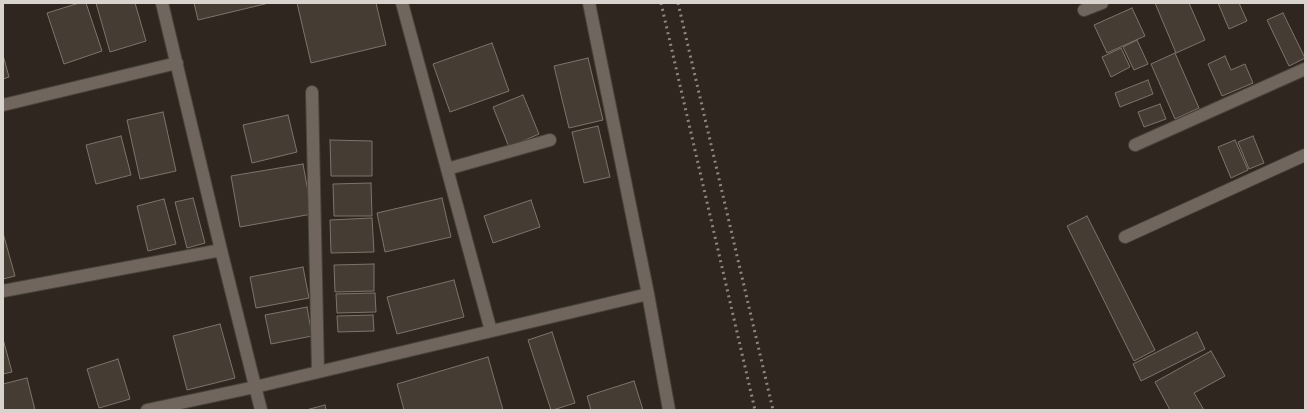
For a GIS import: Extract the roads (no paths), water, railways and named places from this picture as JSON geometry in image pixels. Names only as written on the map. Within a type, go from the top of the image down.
[{"type":"street","points":[[162,3],[261,410]]},
{"type":"street","points":[[402,3],[491,331]]},
{"type":"street","points":[[589,3],[648,294],[669,410]]},
{"type":"street","points":[[1084,10],[1102,3]]},
{"type":"street","points":[[3,105],[177,63]]},
{"type":"street","points":[[1135,145],[1305,69]]},
{"type":"street","points":[[312,92],[318,372]]},
{"type":"street","points":[[447,169],[550,140]]},
{"type":"street","points":[[1125,238],[1305,155]]},
{"type":"street","points":[[3,291],[221,250]]},
{"type":"street","points":[[147,410],[255,387],[648,294]]},
{"type":"railway","points":[[661,3],[755,410]]},
{"type":"railway","points":[[678,3],[773,410]]}]
